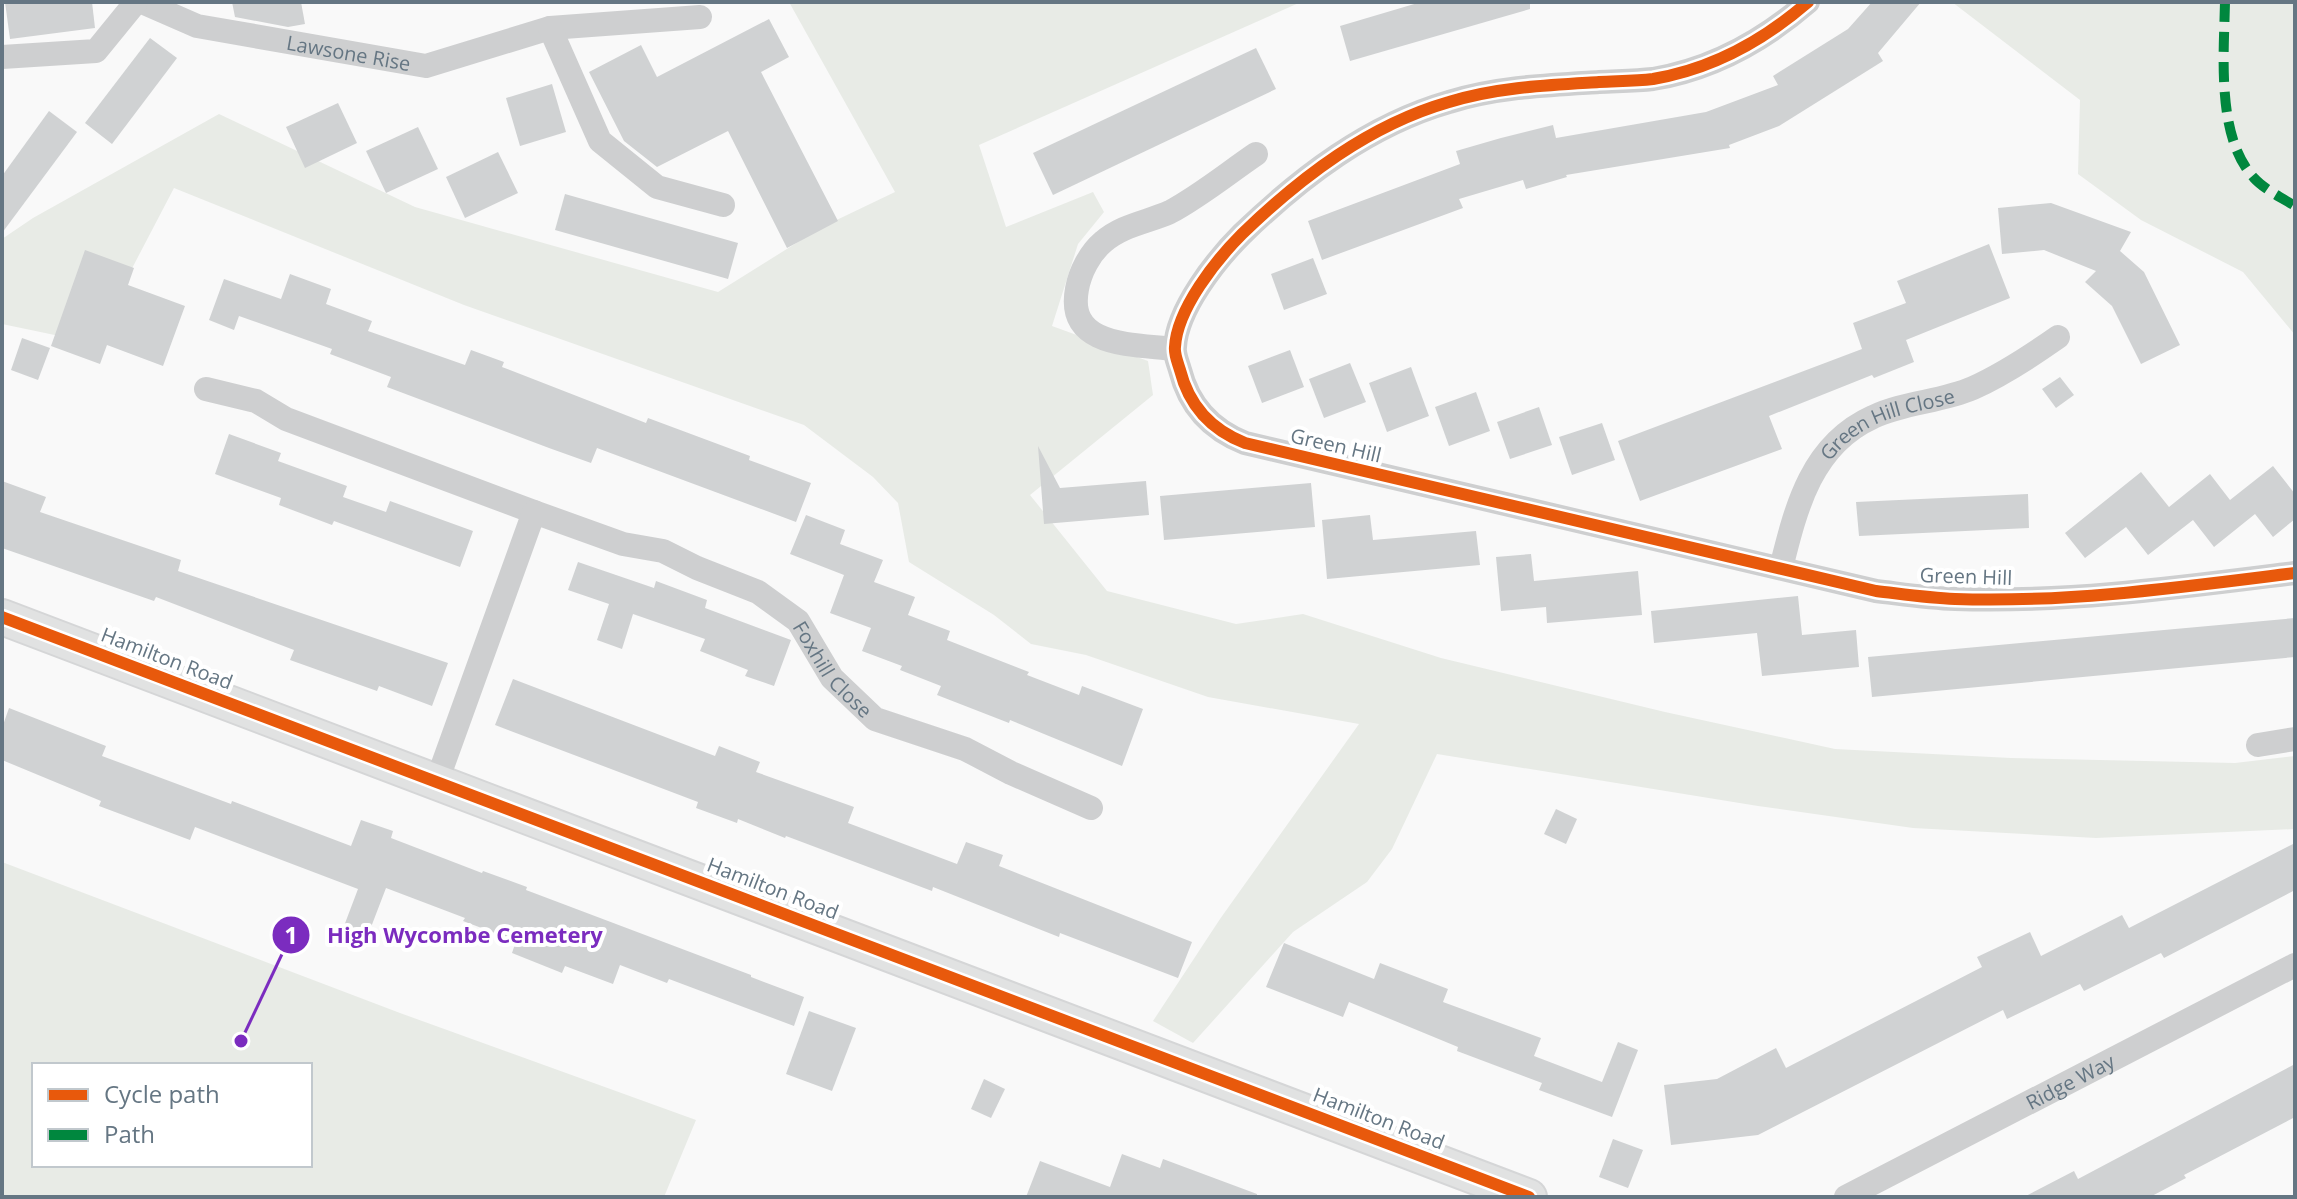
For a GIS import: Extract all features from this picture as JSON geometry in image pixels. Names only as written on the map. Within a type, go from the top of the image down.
[{"type":"street","points":[[2,57],[96,51],[136,2]]},
{"type":"street","name":"Lawsone Rise","points":[[142,2],[197,26],[426,66],[611,12],[700,17]]},
{"type":"street","points":[[1256,154],[1170,212],[1113,234],[1093,253],[1084,267],[1075,300],[1081,325],[1102,337],[1174,349],[1179,324],[1195,294],[1228,248],[1314,170],[1375,132],[1449,102],[1524,87],[1652,79],[1697,68],[1740,52],[1780,27],[1799,5]]},
{"type":"street","points":[[550,28],[600,141],[657,187],[723,205]]},
{"type":"street","name":"Green Hill Close","points":[[1781,568],[1796,506],[1815,467],[1844,434],[1874,416],[1972,388],[2014,367],[2058,337]]},
{"type":"street","name":"Green Hill","points":[[1174,349],[1187,389],[1206,420],[1225,435],[1245,443],[1876,591],[1954,599],[2031,598],[2114,593],[2295,573]]},
{"type":"street","name":"Foxhill Close","points":[[206,389],[256,401],[286,419],[623,544],[663,551],[758,592],[798,621],[832,678],[875,719],[965,749],[1091,808]]},
{"type":"street","points":[[437,781],[534,512]]},
{"type":"street","name":"Hamilton Road","points":[[2,617],[1529,1197]]},
{"type":"street","points":[[2258,745],[2295,739]]},
{"type":"street","name":"Ridge Way","points":[[1846,1197],[2295,965]]},
{"type":"shaded area","points":[[789,2],[1301,2],[979,145],[1006,227],[1093,192],[1104,212],[1078,244],[1052,326],[1148,361],[1153,395],[1030,495],[1107,591],[1236,624],[1303,614],[1441,658],[1835,749],[2011,758],[2235,763],[2295,756],[2295,829],[2096,838],[1913,828],[1437,754],[1392,849],[1367,882],[1293,932],[1193,1043],[1153,1021],[1220,919],[1359,724],[1208,697],[1086,655],[1031,644],[994,615],[909,562],[898,503],[873,477],[804,425],[464,305],[174,188],[93,343],[2,324],[2,239],[33,218],[219,114],[415,207],[718,292],[822,227],[895,192]]},
{"type":"shaded area","points":[[1952,2],[2295,2],[2295,335],[2243,272],[2141,220],[2078,174],[2080,100]]},
{"type":"shaded area","points":[[2,862],[400,1013],[696,1120],[664,1197],[2,1197]]},
{"type":"building","points":[[5,2],[92,2],[95,28],[10,39]]},
{"type":"building","points":[[232,2],[301,2],[305,24],[288,27],[235,17]]},
{"type":"building","points":[[1421,2],[1530,2],[1530,9],[1350,61],[1340,26]]},
{"type":"building","points":[[1872,2],[1921,2],[1878,53],[1883,61],[1779,126],[1729,145],[1730,148],[1566,175],[1526,189],[1523,180],[1459,199],[1463,208],[1322,260],[1308,221],[1460,164],[1456,151],[1553,125],[1556,138],[1706,112],[1778,85],[1773,76],[1848,29]]},
{"type":"building","points":[[769,19],[789,57],[761,72],[838,221],[787,248],[728,131],[657,167],[624,141],[589,72],[641,45],[657,77]]},
{"type":"building","points":[[150,38],[177,58],[112,144],[85,123]]},
{"type":"building","points":[[1256,48],[1276,89],[1053,195],[1033,153]]},
{"type":"building","points":[[552,84],[566,132],[520,146],[506,98]]},
{"type":"building","points":[[338,103],[357,143],[305,168],[286,127]]},
{"type":"building","points":[[49,111],[77,132],[2,233],[2,176]]},
{"type":"building","points":[[418,127],[438,169],[386,193],[366,151]]},
{"type":"building","points":[[498,152],[518,193],[465,218],[446,177]]},
{"type":"building","points":[[565,194],[738,243],[728,279],[555,230]]},
{"type":"building","points":[[2051,203],[2131,232],[2120,251],[2144,272],[2180,345],[2141,364],[2112,306],[2085,282],[2096,271],[2044,250],[2002,254],[1998,208]]},
{"type":"building","points":[[1989,244],[2010,298],[1906,340],[1914,362],[1874,378],[1872,375],[1769,416],[1782,449],[1640,501],[1618,441],[1862,349],[1853,323],[1906,303],[1897,281]]},
{"type":"building","points":[[85,250],[134,268],[128,285],[185,306],[163,366],[107,345],[100,364],[51,346]]},
{"type":"building","points":[[1313,258],[1327,294],[1284,310],[1271,274]]},
{"type":"building","points":[[290,274],[331,289],[326,304],[372,321],[368,331],[465,365],[471,350],[504,362],[502,367],[646,423],[648,418],[750,456],[749,460],[811,483],[796,522],[597,448],[591,463],[549,448],[387,387],[391,377],[330,354],[332,349],[239,316],[234,330],[209,320],[224,279],[281,299]]},
{"type":"building","points":[[22,338],[50,348],[38,380],[11,370]]},
{"type":"building","points":[[1290,350],[1304,387],[1262,403],[1248,366]]},
{"type":"building","points":[[1350,363],[1366,402],[1324,418],[1309,379]]},
{"type":"building","points":[[1411,367],[1429,416],[1387,432],[1369,383]]},
{"type":"building","points":[[2060,377],[2074,395],[2056,408],[2042,389]]},
{"type":"building","points":[[1476,392],[1490,431],[1449,446],[1435,407]]},
{"type":"building","points":[[1539,407],[1552,445],[1510,459],[1497,422]]},
{"type":"building","points":[[1602,423],[1615,460],[1572,475],[1559,437]]},
{"type":"building","points":[[229,434],[281,453],[278,461],[347,486],[343,497],[386,512],[390,501],[473,531],[460,567],[334,521],[332,525],[279,505],[281,498],[215,474]]},
{"type":"building","points":[[1038,446],[1060,488],[1146,481],[1149,515],[1044,524]]},
{"type":"building","points":[[2273,466],[2295,494],[2295,519],[2273,537],[2255,514],[2214,547],[2193,520],[2148,555],[2126,527],[2085,558],[2065,533],[2141,472],[2169,507],[2210,474],[2230,500]]},
{"type":"building","points":[[2,481],[46,497],[40,512],[181,560],[178,571],[448,663],[432,706],[379,686],[377,691],[290,660],[294,650],[156,597],[154,601],[2,548]]},
{"type":"building","points":[[1311,483],[1315,527],[1164,540],[1160,496]]},
{"type":"building","points":[[2028,494],[2029,528],[1859,536],[1856,502]]},
{"type":"building","points":[[806,515],[845,530],[840,544],[883,560],[874,582],[915,597],[908,615],[950,631],[947,640],[1079,695],[1082,686],[1143,709],[1122,766],[1010,720],[1009,723],[937,695],[941,686],[900,670],[902,666],[862,651],[871,628],[830,613],[844,575],[790,554]]},
{"type":"building","points":[[1370,515],[1373,540],[1476,531],[1480,565],[1327,579],[1322,520]]},
{"type":"building","points":[[1531,554],[1534,581],[1638,571],[1642,615],[1547,623],[1546,607],[1501,611],[1496,557]]},
{"type":"building","points":[[578,562],[654,588],[656,581],[707,600],[705,608],[791,640],[774,686],[745,676],[748,670],[700,651],[705,639],[633,614],[622,649],[597,640],[609,604],[568,590]]},
{"type":"building","points":[[1798,596],[1802,635],[1856,630],[1859,667],[1762,676],[1757,633],[1654,643],[1651,611]]},
{"type":"building","points":[[2295,618],[2295,657],[1872,697],[1868,657]]},
{"type":"building","points":[[513,679],[715,756],[719,746],[760,762],[756,772],[854,807],[848,823],[957,864],[966,842],[1003,855],[999,866],[1192,942],[1178,978],[1060,933],[1059,937],[933,887],[932,891],[738,819],[737,823],[696,808],[698,802],[495,725]]},
{"type":"building","points":[[9,708],[106,746],[102,756],[231,804],[232,801],[351,846],[361,820],[393,831],[391,838],[527,887],[526,890],[751,975],[804,997],[794,1026],[669,979],[667,983],[620,965],[613,984],[565,966],[562,973],[512,953],[516,941],[386,888],[368,935],[344,926],[358,889],[195,827],[190,840],[99,806],[101,801],[2,760],[2,728]]},
{"type":"building","points":[[1556,809],[1577,819],[1566,844],[1544,834]]},
{"type":"building","points":[[2295,843],[2295,890],[2164,958],[2161,953],[2084,991],[2080,984],[2007,1019],[2003,1010],[1758,1135],[1671,1145],[1664,1085],[1717,1079],[1776,1048],[1786,1068],[1982,967],[1977,957],[2030,932],[2041,956],[2122,915],[2129,928]]},
{"type":"building","points":[[1284,943],[1374,979],[1380,963],[1448,989],[1443,1002],[1541,1038],[1534,1056],[1602,1082],[1618,1042],[1638,1050],[1612,1117],[1539,1090],[1542,1083],[1457,1051],[1458,1047],[1349,1002],[1343,1017],[1266,987]]},
{"type":"building","points":[[809,1011],[856,1028],[832,1091],[786,1074]]},
{"type":"building","points":[[2295,1064],[2295,1117],[2184,1175],[2186,1178],[2150,1197],[2024,1197],[2074,1171],[2078,1179]]},
{"type":"building","points":[[984,1079],[1005,1089],[991,1118],[971,1109]]},
{"type":"building","points":[[1613,1139],[1643,1150],[1628,1188],[1599,1177]]},
{"type":"building","points":[[1122,1154],[1160,1168],[1163,1159],[1257,1194],[1257,1197],[1026,1197],[1040,1161],[1110,1187]]},
{"type":"marked path","points":[[2225,2],[2225,94],[2233,141],[2254,178],[2295,206]]},
{"type":"cycle path","points":[[1808,2],[1755,41],[1696,68],[1653,79],[1561,84],[1467,97],[1391,124],[1338,155],[1312,173],[1242,234],[1210,271],[1190,301],[1177,332],[1175,350],[1189,395],[1212,424],[1245,443],[1876,591],[1955,599],[2040,599],[2125,593],[2295,573]]},
{"type":"cycle path","points":[[2,617],[1529,1197]]},
{"type":"place","name":"High Wycombe Cemetery","points":[[241,1041]]}]
